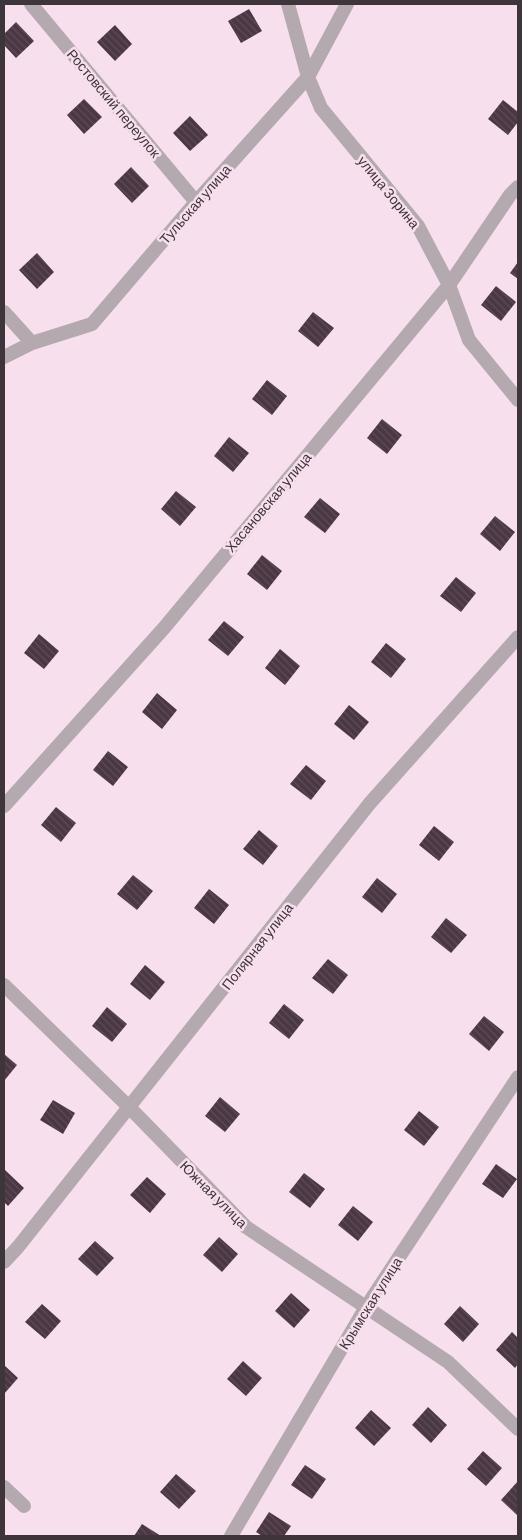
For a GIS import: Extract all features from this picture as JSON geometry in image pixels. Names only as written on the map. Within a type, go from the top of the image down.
[{"type":"street","name":"Ростовский переулок","points":[[31,4],[196,202]]},
{"type":"street","name":"улица Зорина","points":[[288,4],[308,77],[321,108],[418,226],[449,285],[468,340],[518,400]]},
{"type":"street","name":"Тульская улица","points":[[4,357],[32,343],[92,324],[196,202],[308,77],[347,4]]},
{"type":"street","name":"Хасановская улица","points":[[4,806],[164,628],[449,285],[510,195],[518,187]]},
{"type":"street","points":[[4,312],[32,343]]},
{"type":"street","name":"Полярная улица","points":[[4,1262],[130,1108],[370,803],[518,637]]},
{"type":"street","name":"Южная улица","points":[[4,985],[130,1108],[246,1228],[448,1362],[518,1429]]},
{"type":"street","name":"Крымская улица","points":[[231,1536],[366,1307],[518,1077]]},
{"type":"street","points":[[4,1487],[24,1506]]},
{"type":"building","points":[[249,9],[262,31],[241,43],[228,21]]},
{"type":"building","points":[[16,22],[34,41],[16,58],[4,45],[4,34]]},
{"type":"building","points":[[115,25],[132,44],[115,61],[97,42]]},
{"type":"building","points":[[84,99],[102,117],[84,134],[67,115]]},
{"type":"building","points":[[503,100],[518,112],[518,122],[508,135],[488,119]]},
{"type":"building","points":[[190,116],[208,135],[190,151],[173,133]]},
{"type":"building","points":[[131,167],[149,186],[132,203],[114,184]]},
{"type":"building","points":[[37,253],[54,272],[37,289],[19,270]]},
{"type":"building","points":[[518,262],[518,279],[510,273]]},
{"type":"building","points":[[496,286],[516,302],[501,321],[481,305]]},
{"type":"building","points":[[313,312],[334,328],[318,347],[298,331]]},
{"type":"building","points":[[267,380],[287,396],[272,415],[252,399]]},
{"type":"building","points":[[382,419],[402,435],[387,454],[367,438]]},
{"type":"building","points":[[229,437],[249,453],[233,472],[214,456]]},
{"type":"building","points":[[176,491],[196,507],[180,526],[161,509]]},
{"type":"building","points":[[320,498],[340,514],[325,533],[304,517]]},
{"type":"building","points":[[495,516],[515,532],[500,551],[480,534]]},
{"type":"building","points":[[262,555],[282,571],[267,590],[247,574]]},
{"type":"building","points":[[456,577],[476,593],[461,612],[440,596]]},
{"type":"building","points":[[224,621],[244,637],[228,656],[208,640]]},
{"type":"building","points":[[39,634],[59,651],[44,669],[24,653]]},
{"type":"building","points":[[386,643],[406,659],[391,678],[371,662]]},
{"type":"building","points":[[280,649],[300,666],[285,685],[265,668]]},
{"type":"building","points":[[157,693],[177,710],[162,729],[142,712]]},
{"type":"building","points":[[349,705],[369,722],[354,740],[334,724]]},
{"type":"building","points":[[108,751],[128,767],[113,786],[93,770]]},
{"type":"building","points":[[306,765],[326,781],[311,800],[290,784]]},
{"type":"building","points":[[56,807],[76,823],[61,842],[41,825]]},
{"type":"building","points":[[434,826],[454,842],[439,861],[419,845]]},
{"type":"building","points":[[259,830],[278,846],[263,865],[243,849]]},
{"type":"building","points":[[133,875],[153,891],[137,910],[117,894]]},
{"type":"building","points":[[377,878],[397,894],[382,913],[362,897]]},
{"type":"building","points":[[209,889],[229,905],[214,924],[194,908]]},
{"type":"building","points":[[446,918],[467,935],[451,953],[431,937]]},
{"type":"building","points":[[328,959],[348,975],[333,994],[312,978]]},
{"type":"building","points":[[145,965],[165,982],[150,1000],[130,984]]},
{"type":"building","points":[[284,1004],[304,1020],[289,1039],[269,1023]]},
{"type":"building","points":[[107,1007],[127,1024],[112,1042],[92,1026]]},
{"type":"building","points":[[484,1016],[504,1032],[489,1051],[469,1034]]},
{"type":"building","points":[[4,1054],[17,1065],[4,1081]]},
{"type":"building","points":[[220,1097],[240,1114],[225,1132],[205,1116]]},
{"type":"building","points":[[53,1100],[75,1113],[63,1134],[40,1120]]},
{"type":"building","points":[[419,1111],[439,1127],[424,1146],[404,1130]]},
{"type":"building","points":[[496,1164],[517,1179],[503,1198],[482,1184]]},
{"type":"building","points":[[5,1170],[24,1188],[8,1206],[4,1202]]},
{"type":"building","points":[[304,1173],[325,1189],[310,1208],[289,1192]]},
{"type":"building","points":[[147,1177],[166,1194],[150,1213],[130,1195]]},
{"type":"building","points":[[353,1206],[373,1222],[358,1241],[338,1225]]},
{"type":"building","points":[[219,1237],[238,1254],[222,1272],[203,1255]]},
{"type":"building","points":[[95,1241],[114,1258],[97,1276],[78,1259]]},
{"type":"building","points":[[291,1293],[310,1310],[294,1328],[275,1311]]},
{"type":"building","points":[[42,1304],[61,1321],[45,1339],[25,1322]]},
{"type":"building","points":[[460,1306],[479,1324],[463,1342],[444,1324]]},
{"type":"building","points":[[512,1332],[518,1338],[518,1364],[515,1368],[496,1350]]},
{"type":"building","points":[[243,1361],[262,1378],[246,1396],[227,1379]]},
{"type":"building","points":[[4,1365],[18,1378],[4,1394]]},
{"type":"building","points":[[428,1407],[447,1425],[431,1443],[412,1425]]},
{"type":"building","points":[[371,1410],[391,1428],[374,1446],[355,1428]]},
{"type":"building","points":[[483,1451],[502,1468],[486,1486],[467,1469]]},
{"type":"building","points":[[305,1465],[326,1479],[312,1499],[291,1485]]},
{"type":"building","points":[[176,1474],[196,1491],[179,1509],[160,1492]]},
{"type":"building","points":[[518,1481],[518,1516],[501,1500]]},
{"type":"building","points":[[269,1512],[291,1526],[284,1536],[262,1536],[256,1532]]},
{"type":"building","points":[[142,1524],[161,1536],[134,1536]]}]
